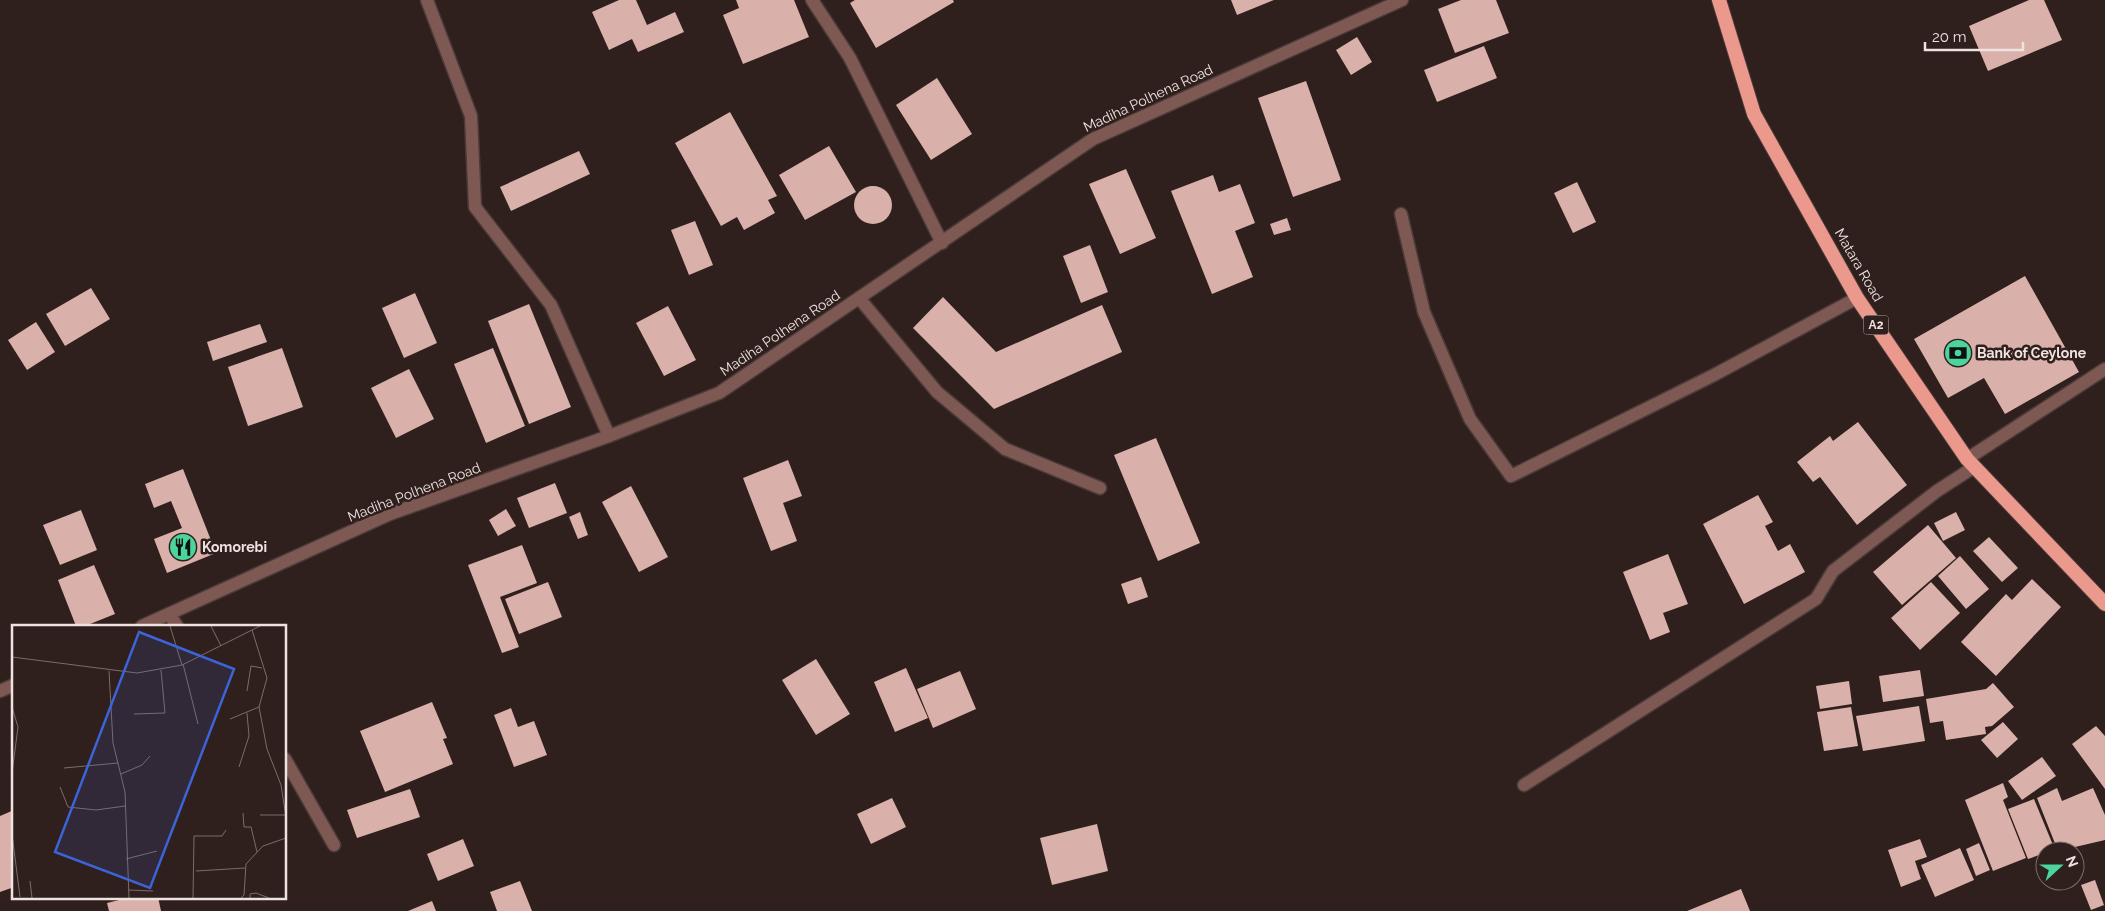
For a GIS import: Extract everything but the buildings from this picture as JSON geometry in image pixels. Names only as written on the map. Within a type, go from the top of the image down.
[{"type":"highway","name":"Matara Road","points":[[1720,0],[1754,114],[1858,298],[1970,463],[2105,604]]},
{"type":"street","points":[[427,0],[470,116],[475,207],[551,305],[608,436]]},
{"type":"street","points":[[812,0],[850,58],[942,243]]},
{"type":"street","name":"Madiha Polhena Road","points":[[144,625],[390,514],[608,436],[719,393],[1093,139],[1402,0]]},
{"type":"street","points":[[1401,214],[1424,312],[1470,420],[1511,476],[1714,375],[1858,298]]},
{"type":"street","points":[[859,298],[937,392],[1005,450],[1100,488]]},
{"type":"street","points":[[1524,785],[1816,599],[1833,571],[1937,491],[1970,463],[2105,369]]},
{"type":"street","points":[[169,614],[176,625]]},
{"type":"street","points":[[0,691],[12,686]]},
{"type":"street","points":[[286,761],[334,845]]},
{"type":"place","name":"Bank of Ceylone","points":[[1958,353]]},
{"type":"place","name":"Komorebi","points":[[183,547]]}]
